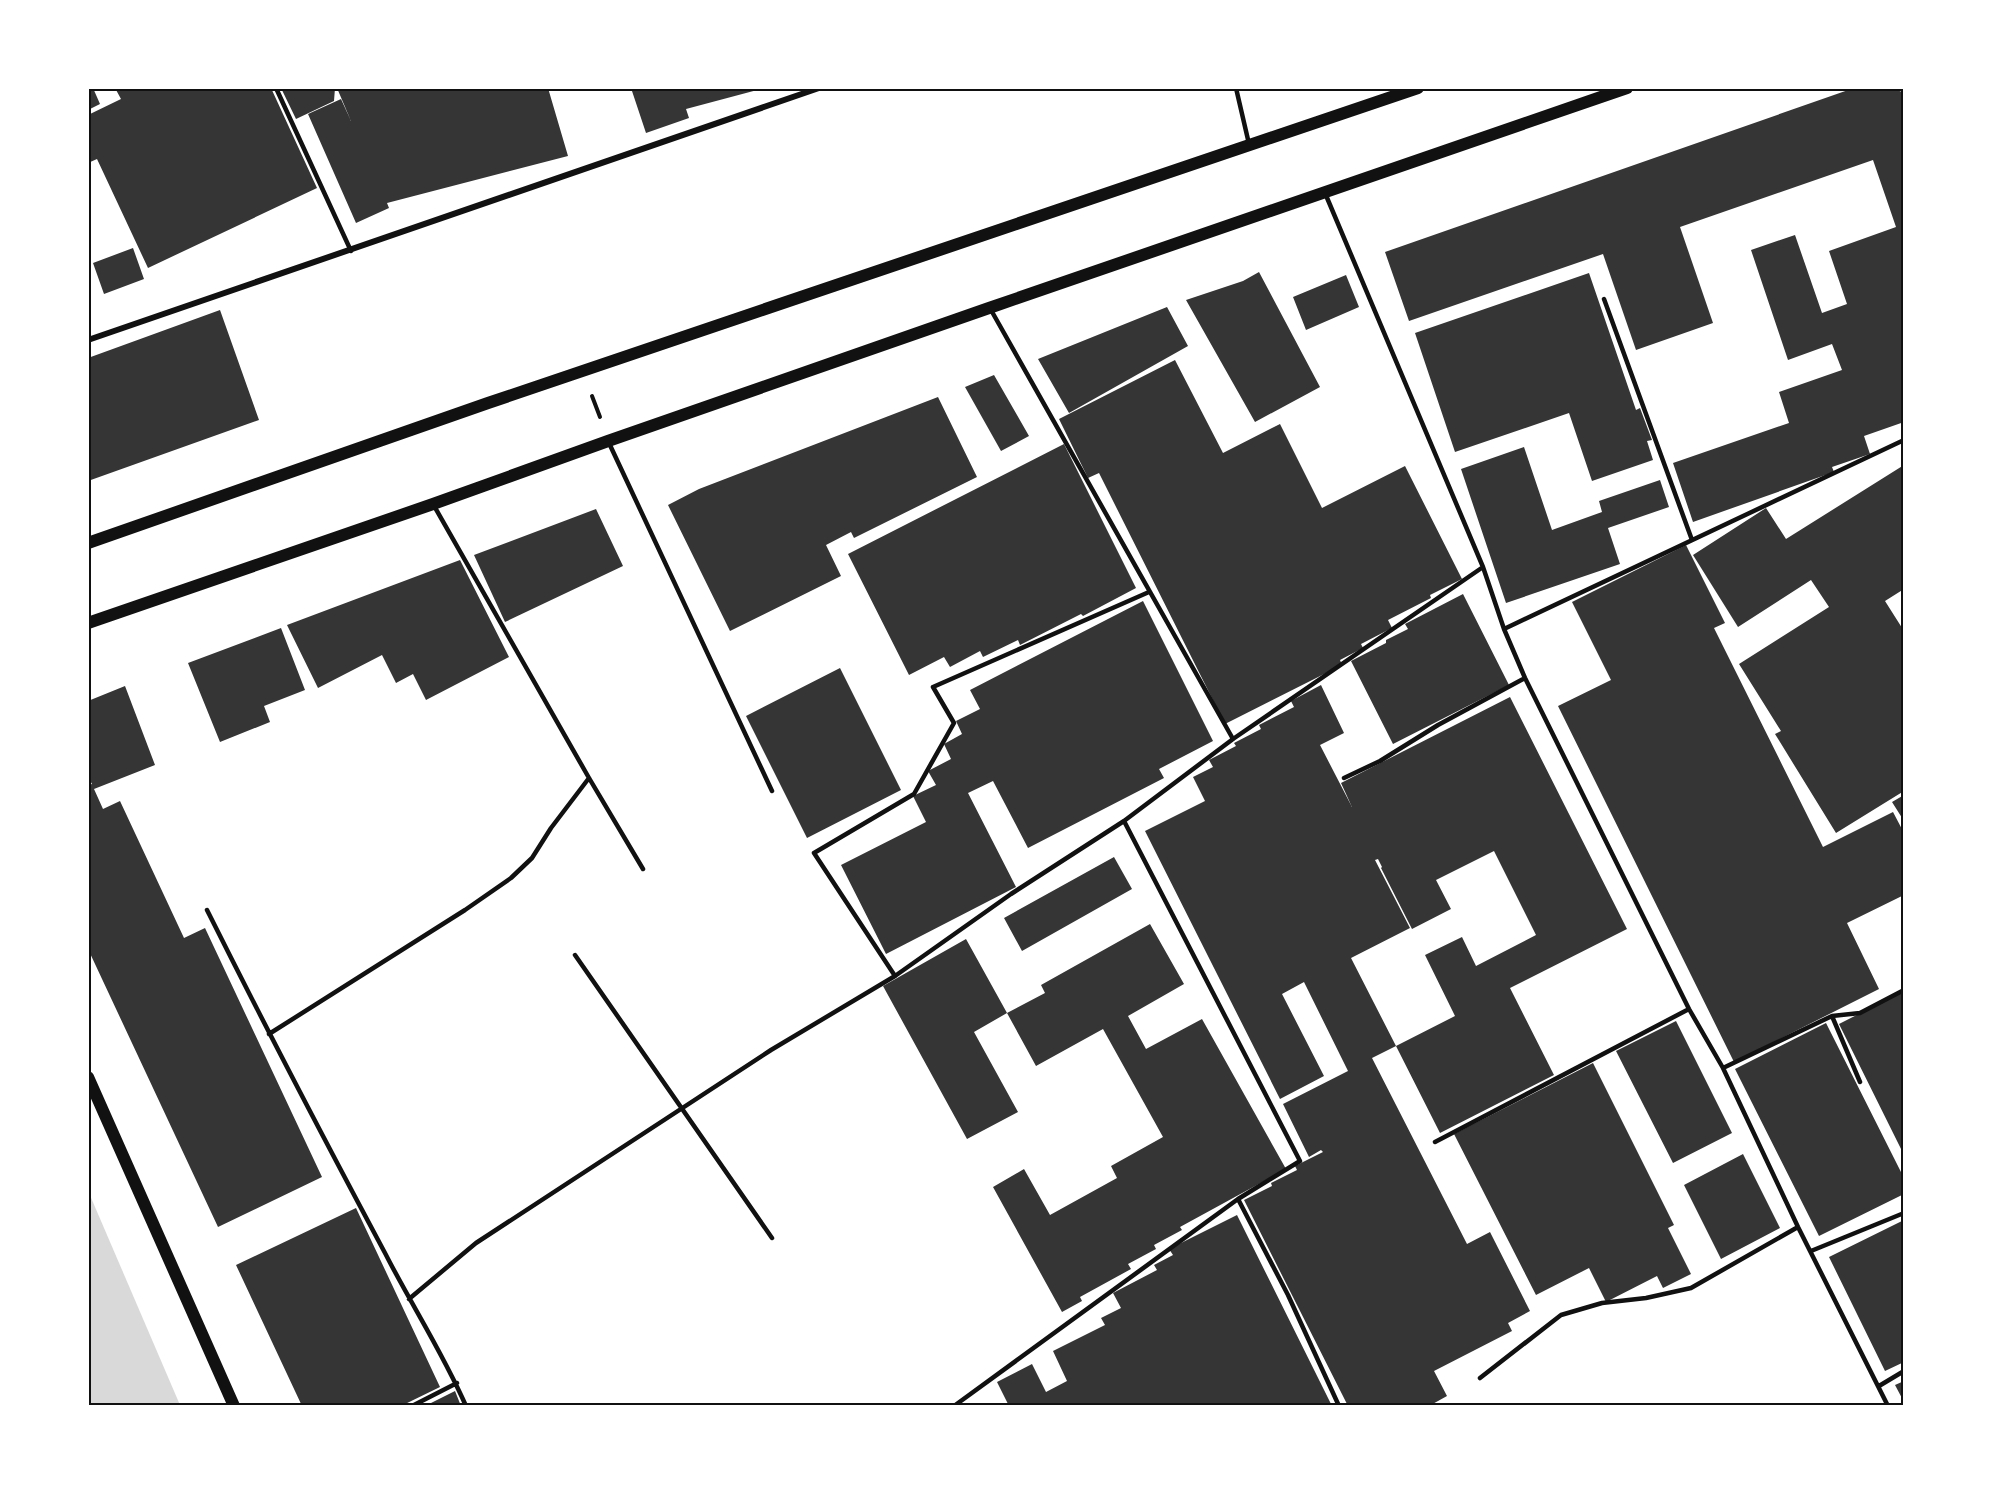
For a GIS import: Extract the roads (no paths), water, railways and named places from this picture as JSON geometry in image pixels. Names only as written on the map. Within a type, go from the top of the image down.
[{"type":"main road","points":[[88,543],[583,371],[1418,88]]},
{"type":"main road","points":[[88,623],[1627,88]]},
{"type":"main road","points":[[88,1077],[234,1406]]},
{"type":"street","points":[[88,340],[819,88]]},
{"type":"lane","points":[[276,88],[351,251]]},
{"type":"lane","points":[[1236,88],[1249,146]]},
{"type":"lane","points":[[1325,192],[1483,567],[1504,629],[1525,678],[1689,1009],[1723,1068],[1798,1227],[1888,1406]]},
{"type":"lane","points":[[1604,299],[1692,540]]},
{"type":"lane","points":[[989,308],[1233,739]]},
{"type":"lane","points":[[1504,629],[1904,440]]},
{"type":"lane","points":[[608,441],[772,791]]},
{"type":"lane","points":[[433,504],[588,778],[643,869]]},
{"type":"lane","points":[[409,1299],[476,1243],[771,1050],[895,976],[1011,894],[1124,821],[1233,739],[1483,567]]},
{"type":"lane","points":[[895,976],[814,853],[914,794],[954,723],[933,687],[1149,592]]},
{"type":"lane","points":[[1344,778],[1380,761],[1438,725],[1525,678]]},
{"type":"lane","points":[[268,1034],[465,910],[511,878],[532,858],[588,778]]},
{"type":"lane","points":[[954,1406],[1238,1199],[1300,1161],[1124,821]]},
{"type":"lane","points":[[207,910],[268,1034],[409,1299],[457,1383],[466,1406]]},
{"type":"lane","points":[[575,955],[772,1238]]},
{"type":"lane","points":[[1723,1068],[1832,1016],[1860,1013],[1904,990]]},
{"type":"lane","points":[[1436,1142],[1689,1009]]},
{"type":"lane","points":[[1832,1016],[1860,1082]]},
{"type":"lane","points":[[1238,1199],[1288,1295],[1339,1406]]},
{"type":"lane","points":[[1810,1251],[1904,1213]]},
{"type":"lane","points":[[1480,1378],[1561,1315],[1602,1303],[1646,1298],[1691,1288],[1798,1227]]},
{"type":"lane","points":[[1879,1386],[1904,1371]]},
{"type":"lane","points":[[412,1406],[457,1383]]}]
